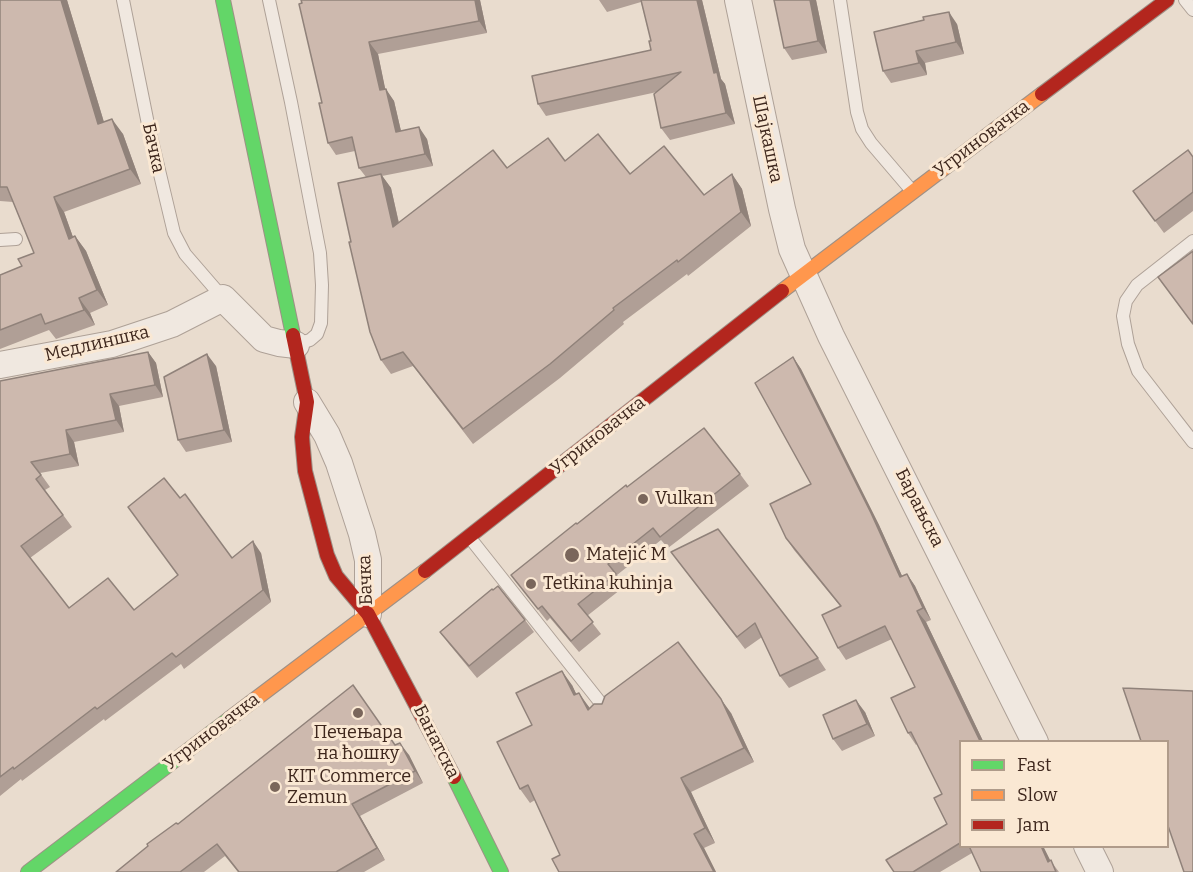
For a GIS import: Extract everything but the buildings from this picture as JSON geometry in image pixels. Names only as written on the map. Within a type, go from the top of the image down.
[{"type":"main road","name":"Бачка","points":[[223,0],[307,402],[303,436],[305,471],[327,555],[336,576],[368,614]]},
{"type":"main road","name":"Угриновачка","points":[[28,872],[470,538],[803,275],[1167,0]]},
{"type":"main road","name":"Банатска","points":[[368,614],[466,800],[501,872]]},
{"type":"street","name":"Шајкашка","points":[[738,0],[782,209],[792,249],[803,275]]},
{"type":"street","name":"Барањска","points":[[803,275],[1035,740]]},
{"type":"street","name":"Бачка","points":[[223,298],[264,339],[279,344],[296,345]]},
{"type":"street","name":"Медлиншка","points":[[0,365],[112,344],[139,336],[172,324],[223,298]]},
{"type":"street","name":"Бачка","points":[[307,402],[331,445],[362,534],[368,560],[368,614]]},
{"type":"street","points":[[1088,848],[1100,872]]},
{"type":"lane","name":"Бачка","points":[[123,0],[148,124],[174,232],[185,254],[223,298]]},
{"type":"lane","points":[[269,0],[320,253],[321,323],[317,334],[310,340],[296,345]]},
{"type":"lane","points":[[840,0],[857,112],[862,129],[912,192]]},
{"type":"lane","points":[[1185,0],[1193,10]]},
{"type":"lane","points":[[0,240],[16,239]]},
{"type":"lane","points":[[1193,241],[1137,285],[1126,301],[1123,316],[1128,344],[1138,371],[1193,442]]},
{"type":"lane","points":[[470,538],[607,711]]},
{"type":"traffic: fast","points":[[223,0],[293,335]]},
{"type":"traffic: fast","points":[[28,872],[229,719]]},
{"type":"traffic: fast","points":[[454,777],[501,872]]},
{"type":"traffic: slow","points":[[782,291],[1042,94]]},
{"type":"traffic: slow","points":[[229,719],[425,571]]},
{"type":"traffic: jam","points":[[1042,94],[1167,0]]},
{"type":"traffic: jam","points":[[425,571],[782,291]]},
{"type":"traffic: jam","points":[[293,335],[307,402],[302,437],[305,471],[327,555],[336,576],[368,614],[454,777]]},
{"type":"place","name":"Vulkan","points":[[643,499]]},
{"type":"place","name":"Matejić M","points":[[572,555]]},
{"type":"place","name":"Tetkina kuhinja","points":[[531,584]]},
{"type":"place","name":"Печењара на ћошку","points":[[358,713]]},
{"type":"place","name":"KIT Commerce Zemun","points":[[275,787]]}]
